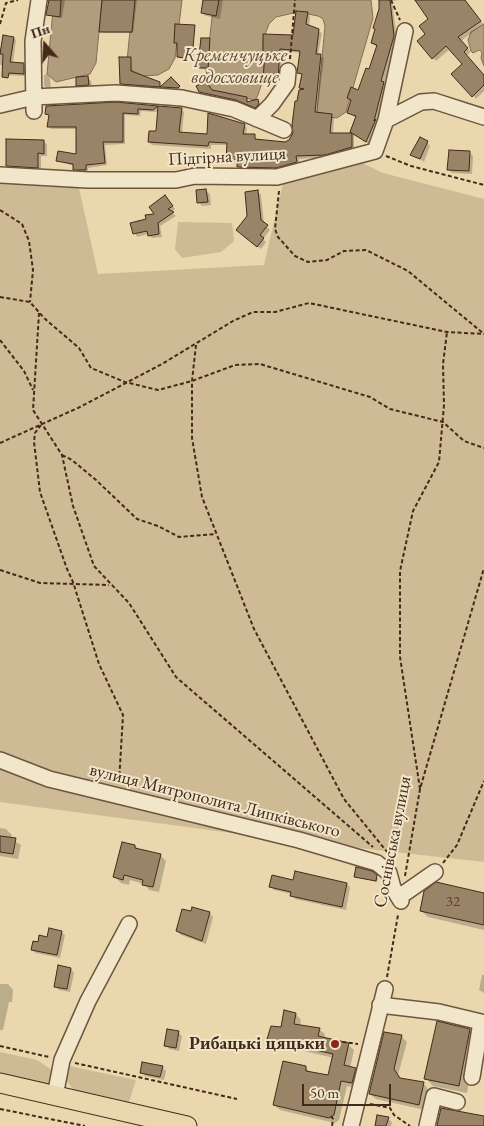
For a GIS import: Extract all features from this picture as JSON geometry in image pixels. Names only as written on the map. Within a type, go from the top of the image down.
[{"type":"main road","points":[[0,1083],[187,1126]]},
{"type":"street","points":[[34,104],[33,40],[39,0]]},
{"type":"street","points":[[375,151],[386,120],[405,31]]},
{"type":"street","points":[[257,119],[272,104],[287,83],[288,71]]},
{"type":"street","points":[[1,102],[34,104],[116,92],[182,98],[234,109],[284,130]]},
{"type":"street","points":[[386,120],[411,106],[428,101],[472,112],[484,117]]},
{"type":"street","name":"Підгірна вулиця","points":[[0,176],[88,180],[176,180],[195,176],[277,177],[375,151]]},
{"type":"street","name":"вулиця Митрополита Липківського","points":[[0,760],[49,779],[299,840],[377,863],[390,874],[393,888],[401,898]]},
{"type":"street","points":[[401,898],[435,872]]},
{"type":"street","points":[[55,1096],[62,1060],[88,1001],[129,924]]},
{"type":"street","points":[[352,1126],[384,989]]},
{"type":"street","points":[[380,1005],[439,1012],[481,1022],[472,1077]]},
{"type":"street","points":[[427,1126],[434,1096],[457,1102]]},
{"type":"path","points":[[0,24],[6,3],[18,0]]},
{"type":"path","points":[[288,71],[295,0]]},
{"type":"path","points":[[392,0],[405,31]]},
{"type":"path","points":[[375,151],[411,166],[484,185]]},
{"type":"path","points":[[277,177],[280,186],[275,229],[278,237],[295,256],[308,262],[327,260],[344,251],[366,250],[408,272],[484,334]]},
{"type":"path","points":[[0,210],[22,224],[29,240],[33,270],[30,302]]},
{"type":"path","points":[[0,297],[30,302],[39,313],[79,348],[91,368],[125,382],[158,390],[192,382],[235,365],[260,364],[370,397],[390,409],[443,422],[464,441],[484,448]]},
{"type":"path","points":[[0,441],[80,407],[196,345],[232,321],[253,312],[275,312],[309,302],[447,332],[484,334]]},
{"type":"path","points":[[39,313],[33,410],[62,455],[73,506],[94,566],[109,585],[129,603],[176,677],[377,850]]},
{"type":"path","points":[[420,789],[400,657],[400,571],[413,511],[439,462],[443,422],[443,364],[447,332]]},
{"type":"path","points":[[0,340],[24,372],[34,390]]},
{"type":"path","points":[[196,345],[192,382],[192,438],[202,497],[216,534],[254,629],[344,799],[393,860]]},
{"type":"path","points":[[41,425],[35,434],[34,442],[40,492],[67,569],[74,582],[99,664],[123,715],[118,796]]},
{"type":"path","points":[[62,455],[72,460],[90,475],[137,519],[179,536],[216,534]]},
{"type":"path","name":"Соснівська вулиця","points":[[384,989],[420,789],[484,568]]},
{"type":"path","points":[[0,570],[40,583],[74,582],[109,585]]},
{"type":"path","points":[[435,872],[458,845],[472,806],[484,781]]},
{"type":"path","points":[[399,868],[406,875]]},
{"type":"path","points":[[336,1040],[349,1042]]},
{"type":"path","points":[[0,1046],[237,1099]]},
{"type":"path","points":[[357,1101],[390,1108],[394,1115],[410,1126]]},
{"type":"path","points":[[0,1109],[85,1126]]},
{"type":"path","points":[[331,1116],[333,1120],[332,1126]]},
{"type":"shaded area","points":[[358,161],[383,173],[484,199],[484,862],[269,838],[0,802],[0,184],[79,188],[98,274],[264,265],[284,179]]},
{"type":"shaded area","points":[[178,222],[232,223],[234,241],[221,252],[182,258],[175,249]]},
{"type":"shaded area","points":[[0,1052],[37,1060],[54,1072],[52,1085],[0,1073]]},
{"type":"shaded area","points":[[69,1066],[136,1080],[129,1102],[73,1089],[66,1080]]},
{"type":"water","points":[[54,0],[102,0],[96,63],[90,74],[56,82],[47,74]]},
{"type":"water","name":"Кременчуцьке водосховище","points":[[133,0],[182,0],[175,58],[169,69],[158,75],[143,76],[129,69],[127,61]]},
{"type":"water","name":"Кременчуцьке водосховище","points":[[214,0],[371,0],[373,18],[346,112],[337,118],[320,116],[317,112],[325,26],[323,19],[318,16],[298,12],[276,17],[269,24],[263,40],[264,76],[255,100],[213,92],[209,87],[206,70]]},
{"type":"water","points":[[484,24],[484,66],[481,58],[482,52],[479,50],[473,53],[468,40],[471,32]]},
{"type":"building","points":[[49,0],[61,0],[60,17],[46,15]]},
{"type":"building","points":[[102,0],[135,0],[132,32],[99,32]]},
{"type":"building","points":[[203,0],[219,0],[216,16],[201,13]]},
{"type":"building","points":[[379,0],[390,0],[394,36],[381,81],[384,82],[374,121],[376,119],[366,142],[350,132],[356,116],[347,113],[351,100],[347,98],[351,87],[358,90],[366,68],[369,69],[377,45],[371,43],[379,9]]},
{"type":"building","points":[[415,0],[465,0],[481,21],[458,37],[468,48],[464,52],[484,75],[484,85],[472,97],[451,74],[462,64],[446,46],[432,59],[417,41],[425,34],[419,26],[428,19]]},
{"type":"building","points":[[296,11],[308,12],[306,24],[319,29],[316,54],[321,54],[315,112],[332,114],[330,133],[352,133],[352,147],[325,155],[296,156],[297,162],[276,168],[237,167],[237,160],[226,160],[227,143],[209,142],[208,146],[148,142],[149,131],[156,131],[158,106],[182,108],[179,132],[207,134],[208,113],[245,124],[243,134],[255,134],[255,139],[285,142],[289,140],[293,133],[295,101],[297,101],[299,90],[304,89],[299,88],[302,74],[297,73],[300,51],[280,49],[278,80],[275,83],[263,80],[265,53],[263,52],[263,34],[293,35]]},
{"type":"building","points":[[175,24],[195,25],[192,59],[177,57],[177,43],[174,43]]},
{"type":"building","points":[[3,35],[14,37],[10,62],[24,63],[24,74],[9,73],[8,78],[2,77],[3,54],[0,54]]},
{"type":"building","points":[[201,38],[210,38],[208,68],[199,68],[198,64]]},
{"type":"building","points":[[119,57],[131,57],[131,71],[160,82],[160,87],[120,84]]},
{"type":"building","points":[[88,76],[89,85],[76,86],[76,77]]},
{"type":"building","points":[[171,77],[180,86],[178,88],[160,87]]},
{"type":"building","points":[[206,81],[212,90],[247,97],[247,102],[258,99],[259,104],[255,108],[236,100],[199,92],[196,86]]},
{"type":"building","points":[[116,102],[158,106],[153,110],[138,109],[138,114],[123,113],[123,142],[103,142],[105,163],[86,165],[86,170],[73,170],[73,164],[56,161],[58,151],[76,154],[76,127],[47,127],[49,115],[45,114],[46,106]]},
{"type":"building","points":[[420,137],[428,141],[420,159],[410,155]]},
{"type":"building","points":[[6,139],[44,140],[44,154],[38,153],[38,168],[6,166]]},
{"type":"building","points":[[449,150],[470,151],[469,171],[447,170]]},
{"type":"building","points":[[206,189],[208,202],[197,203],[196,190]]},
{"type":"building","points":[[258,190],[261,220],[268,225],[260,235],[264,238],[257,247],[236,230],[247,216],[245,192]]},
{"type":"building","points":[[165,195],[173,206],[168,209],[174,212],[158,223],[159,234],[148,236],[147,231],[133,234],[130,223],[146,219],[145,215],[154,214],[149,207]]},
{"type":"building","points":[[0,836],[16,838],[13,854],[0,852]]},
{"type":"building","points":[[122,842],[135,845],[135,848],[161,854],[153,887],[142,885],[143,880],[124,875],[123,880],[113,877]]},
{"type":"building","points":[[356,867],[372,871],[377,875],[376,881],[354,877]]},
{"type":"building","points":[[295,871],[347,883],[342,907],[290,896],[291,892],[269,887],[272,875],[293,880]]},
{"type":"building","points":[[436,882],[484,893],[484,925],[420,911],[424,891]]},
{"type":"building","points":[[192,907],[210,912],[202,941],[176,931],[182,909],[191,911]]},
{"type":"building","points":[[49,928],[62,931],[57,955],[31,950],[33,941],[38,942],[39,935],[47,937]]},
{"type":"building","points":[[58,965],[71,968],[67,989],[54,987]]},
{"type":"building","points":[[284,1010],[296,1013],[294,1024],[320,1028],[318,1036],[349,1043],[344,1065],[356,1068],[352,1083],[341,1081],[334,1115],[329,1118],[273,1105],[283,1061],[306,1066],[306,1071],[328,1075],[333,1054],[267,1039],[271,1026],[281,1027]]},
{"type":"building","points":[[437,1021],[470,1029],[459,1086],[424,1079]]},
{"type":"building","points":[[167,1029],[179,1031],[176,1048],[164,1046]]},
{"type":"building","points":[[384,1032],[402,1035],[394,1069],[400,1078],[424,1082],[419,1105],[369,1094]]},
{"type":"building","points":[[142,1062],[163,1066],[160,1077],[140,1073]]},
{"type":"building","points":[[441,1108],[484,1116],[484,1126],[437,1126]]},
{"type":"building","points":[[377,1115],[389,1117],[386,1126],[375,1126]]},
{"type":"place","name":"Рибацькі цяцьки","points":[[335,1044]]}]
